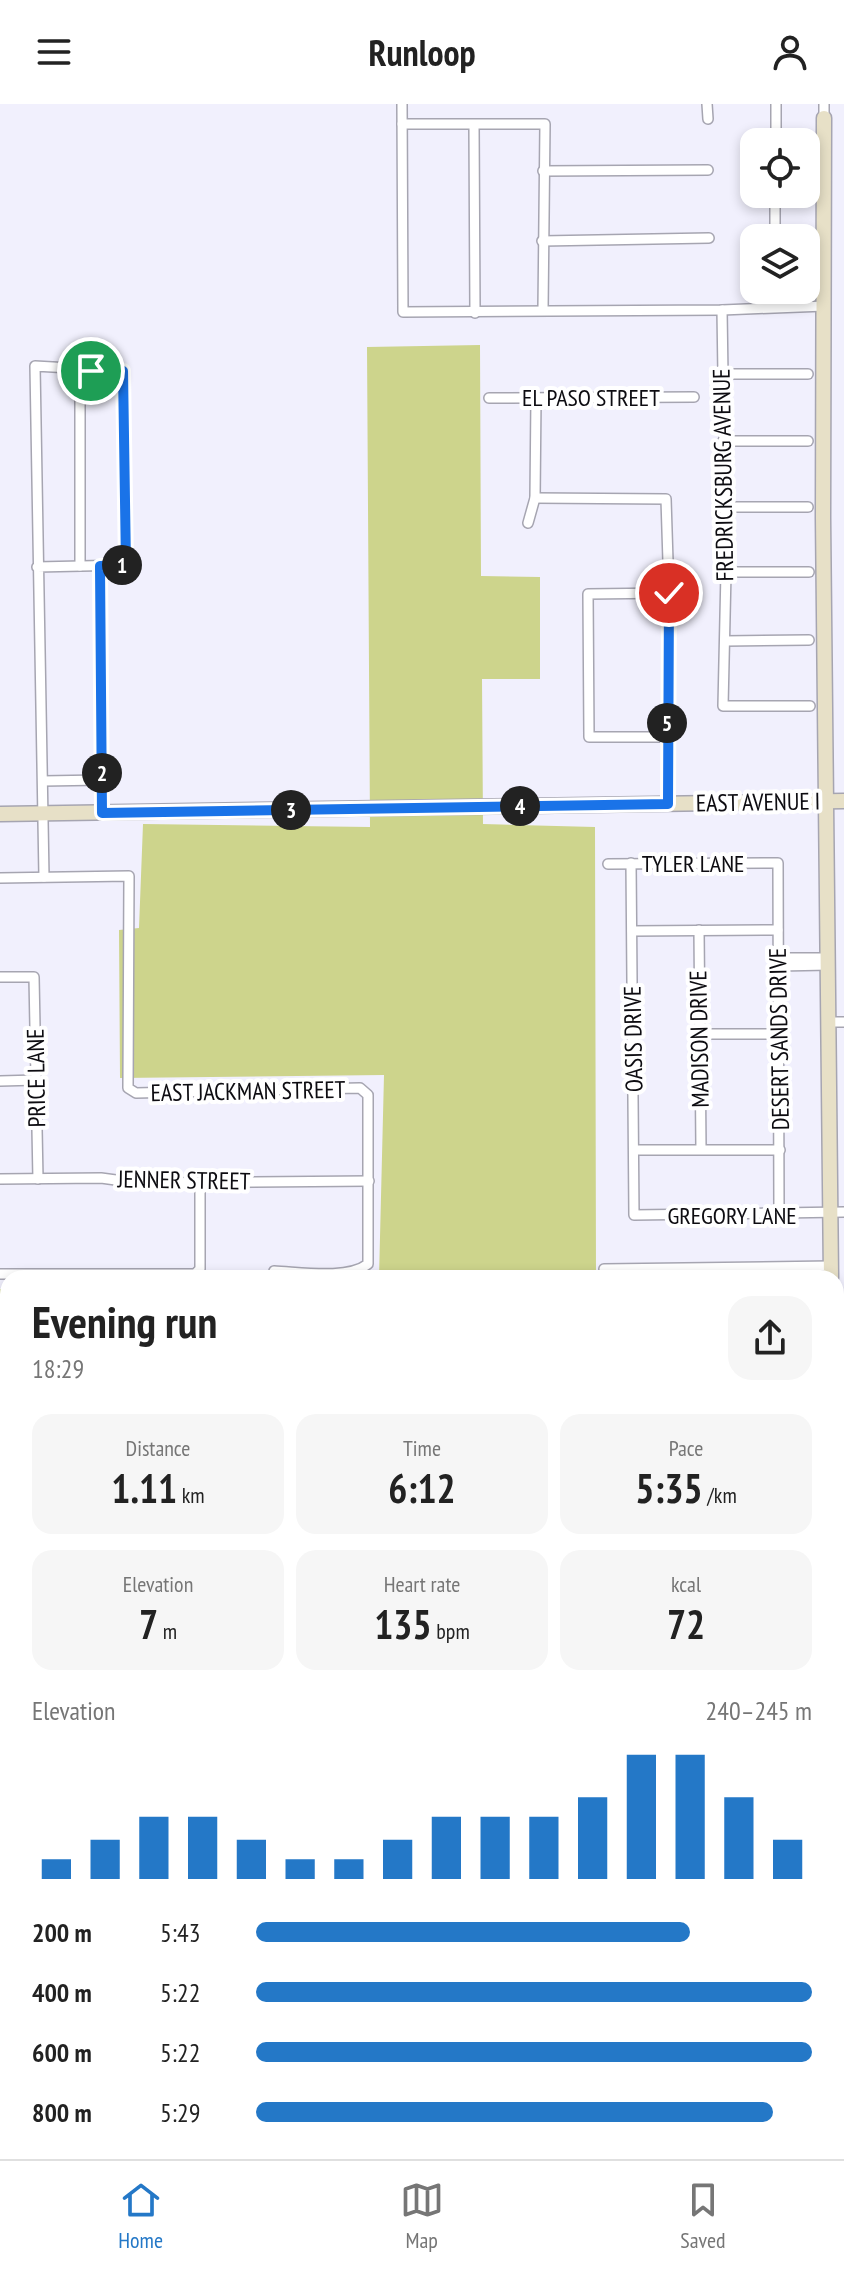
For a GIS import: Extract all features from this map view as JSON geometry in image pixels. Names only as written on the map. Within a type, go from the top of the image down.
[{"type":"street","points":[[402,104],[403,312],[722,310],[825,306]]},
{"type":"street","points":[[707,104],[708,119]]},
{"type":"street","points":[[776,104],[776,128]]},
{"type":"street","points":[[824,111],[826,802],[829,961],[837,1022],[837,1213],[831,1270]]},
{"type":"street","points":[[402,124],[545,124],[543,310]]},
{"type":"street","points":[[474,125],[475,313]]},
{"type":"street","points":[[543,171],[708,170]]},
{"type":"street","points":[[542,241],[709,238]]},
{"type":"street","name":"FREDRICKSBURG AVENUE","points":[[722,310],[726,572],[723,706],[810,706]]},
{"type":"street","points":[[0,878],[44,877],[37,567],[35,366],[123,371],[126,565],[37,567]]},
{"type":"street","points":[[80,369],[80,566]]},
{"type":"street","points":[[721,374],[808,374]]},
{"type":"street","name":"EL PASO STREET","points":[[489,398],[694,397]]},
{"type":"street","points":[[528,523],[535,498],[536,398]]},
{"type":"street","points":[[723,441],[808,441]]},
{"type":"street","points":[[535,498],[666,499],[668,804]]},
{"type":"street","points":[[724,507],[808,507]]},
{"type":"street","points":[[100,566],[102,813]]},
{"type":"street","points":[[726,572],[809,572]]},
{"type":"street","points":[[667,737],[589,737],[588,594],[669,593]]},
{"type":"street","points":[[725,641],[809,640]]},
{"type":"street","points":[[43,781],[102,780]]},
{"type":"street","name":"EAST AVENUE I","points":[[0,814],[844,801]]},
{"type":"street","name":"OASIS DRIVE","points":[[631,863],[634,1215]]},
{"type":"street","name":"TYLER LANE","points":[[608,864],[778,863]]},
{"type":"street","name":"DESERT SANDS DRIVE","points":[[778,863],[779,1214]]},
{"type":"street","name":"EAST JACKMAN STREET","points":[[44,877],[129,876],[128,1088],[136,1093],[360,1088],[368,1095],[369,1181]]},
{"type":"street","name":"MADISON DRIVE","points":[[699,930],[701,1149]]},
{"type":"street","points":[[632,931],[778,930]]},
{"type":"street","points":[[778,962],[829,961]]},
{"type":"street","name":"PRICE LANE","points":[[0,977],[34,977],[38,1179]]},
{"type":"street","points":[[699,1034],[779,1034]]},
{"type":"street","points":[[0,1081],[37,1080]]},
{"type":"street","points":[[634,1150],[780,1150]]},
{"type":"street","name":"JENNER STREET","points":[[0,1179],[101,1178],[138,1183],[369,1181]]},
{"type":"street","points":[[360,1270],[368,1264],[369,1181]]},
{"type":"street","points":[[199,1270],[200,1182]]},
{"type":"street","name":"GREGORY LANE","points":[[634,1215],[837,1213]]},
{"type":"street","points":[[604,1269],[616,1270]]},
{"type":"green space","points":[[480,345],[481,576],[540,577],[540,679],[482,679],[483,824],[595,827],[596,1270],[379,1270],[384,1075],[120,1078],[119,930],[139,928],[143,824],[370,827],[367,347]]},
{"type":"route","points":[[91,371],[123,371],[126,565],[100,566],[102,813],[668,804],[669,593]]}]
